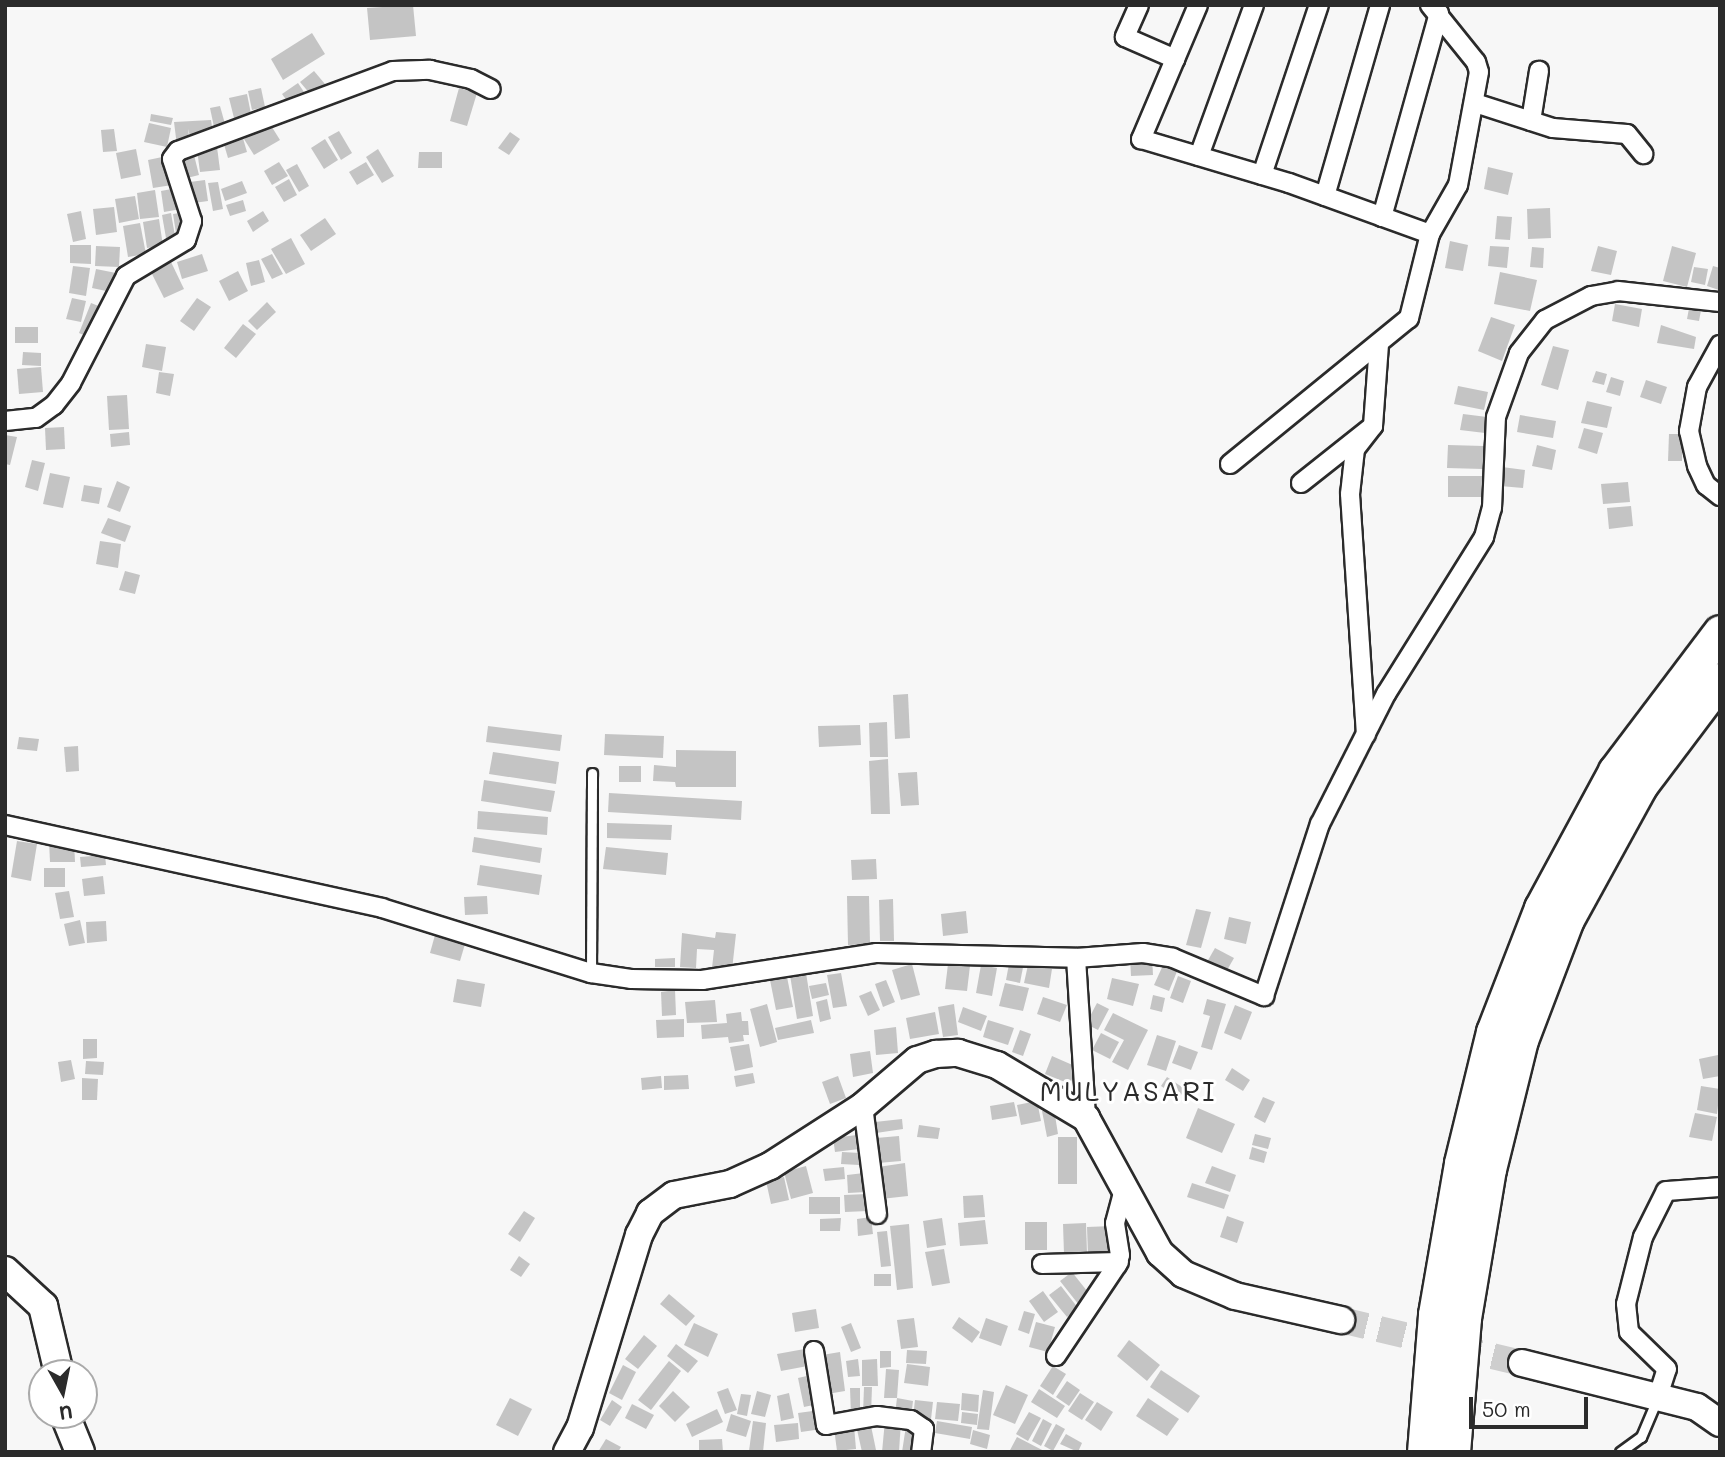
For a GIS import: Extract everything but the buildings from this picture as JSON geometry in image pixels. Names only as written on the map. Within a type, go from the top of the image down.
[{"type":"highway","points":[[1424,1452],[1435,1314],[1461,1163],[1493,1032],[1541,908],[1615,771],[1720,632]]},
{"type":"highway","points":[[1453,1452],[1464,1318],[1489,1169],[1521,1040],[1567,919],[1640,786],[1720,680]]},
{"type":"main road","points":[[567,1452],[580,1428],[639,1235],[650,1213],[674,1195],[747,1178],[863,1106],[917,1059],[958,1053],[998,1065],[1086,1118],[1160,1253],[1184,1274],[1235,1296],[1341,1320]]},
{"type":"main road","points":[[5,1271],[43,1306],[56,1359]]},
{"type":"main road","points":[[1522,1363],[1697,1407],[1720,1423]]},
{"type":"main road","points":[[71,1429],[80,1452]]},
{"type":"street","points":[[1139,5],[1125,37],[1175,59]]},
{"type":"street","points":[[1198,5],[1141,139],[1262,175],[1430,234]]},
{"type":"street","points":[[1199,156],[1254,5]]},
{"type":"street","points":[[1262,175],[1319,5]]},
{"type":"street","points":[[1325,196],[1380,5]]},
{"type":"street","points":[[1382,217],[1434,9]]},
{"type":"street","points":[[1230,464],[1409,318],[1430,234],[1458,186],[1475,103],[1476,62],[1434,9]]},
{"type":"street","points":[[5,421],[36,418],[54,405],[71,383],[127,276],[187,240],[192,220],[172,159],[178,150],[393,71],[430,70],[471,79],[491,89]]},
{"type":"street","points":[[1531,121],[1539,71]]},
{"type":"street","points":[[1475,103],[1553,128],[1628,134],[1643,154]]},
{"type":"street","points":[[5,825],[382,908],[591,973],[693,981],[877,953],[1076,958],[1128,953],[1173,958],[1264,996],[1320,824],[1366,734],[1484,537],[1492,508],[1496,417],[1506,378],[1531,336],[1545,320],[1573,303],[1605,293],[1681,294],[1720,302]]},
{"type":"street","points":[[1366,734],[1350,494],[1355,449],[1373,426],[1379,345]]},
{"type":"street","points":[[1720,345],[1696,387],[1689,431],[1697,466],[1706,485],[1720,496]]},
{"type":"street","points":[[1301,483],[1373,426]]},
{"type":"street","points":[[1076,958],[1086,1118]]},
{"type":"street","points":[[863,1106],[877,1214]]},
{"type":"street","points":[[1658,1396],[1667,1369],[1629,1332],[1626,1304],[1643,1237],[1666,1191],[1720,1187]]},
{"type":"street","points":[[1056,1356],[1119,1262],[1114,1227],[1124,1189]]},
{"type":"street","points":[[1042,1264],[1119,1262]]},
{"type":"street","points":[[814,1351],[826,1424],[877,1416],[911,1420],[924,1429],[921,1452]]},
{"type":"lane","points":[[591,973],[592,773]]},
{"type":"lane","points":[[1620,1452],[1641,1437],[1658,1396]]},
{"type":"tunnel","points":[[1341,1320],[1522,1363]]},
{"type":"district","name":"MULYASARI","points":[[1128,1090]]}]
